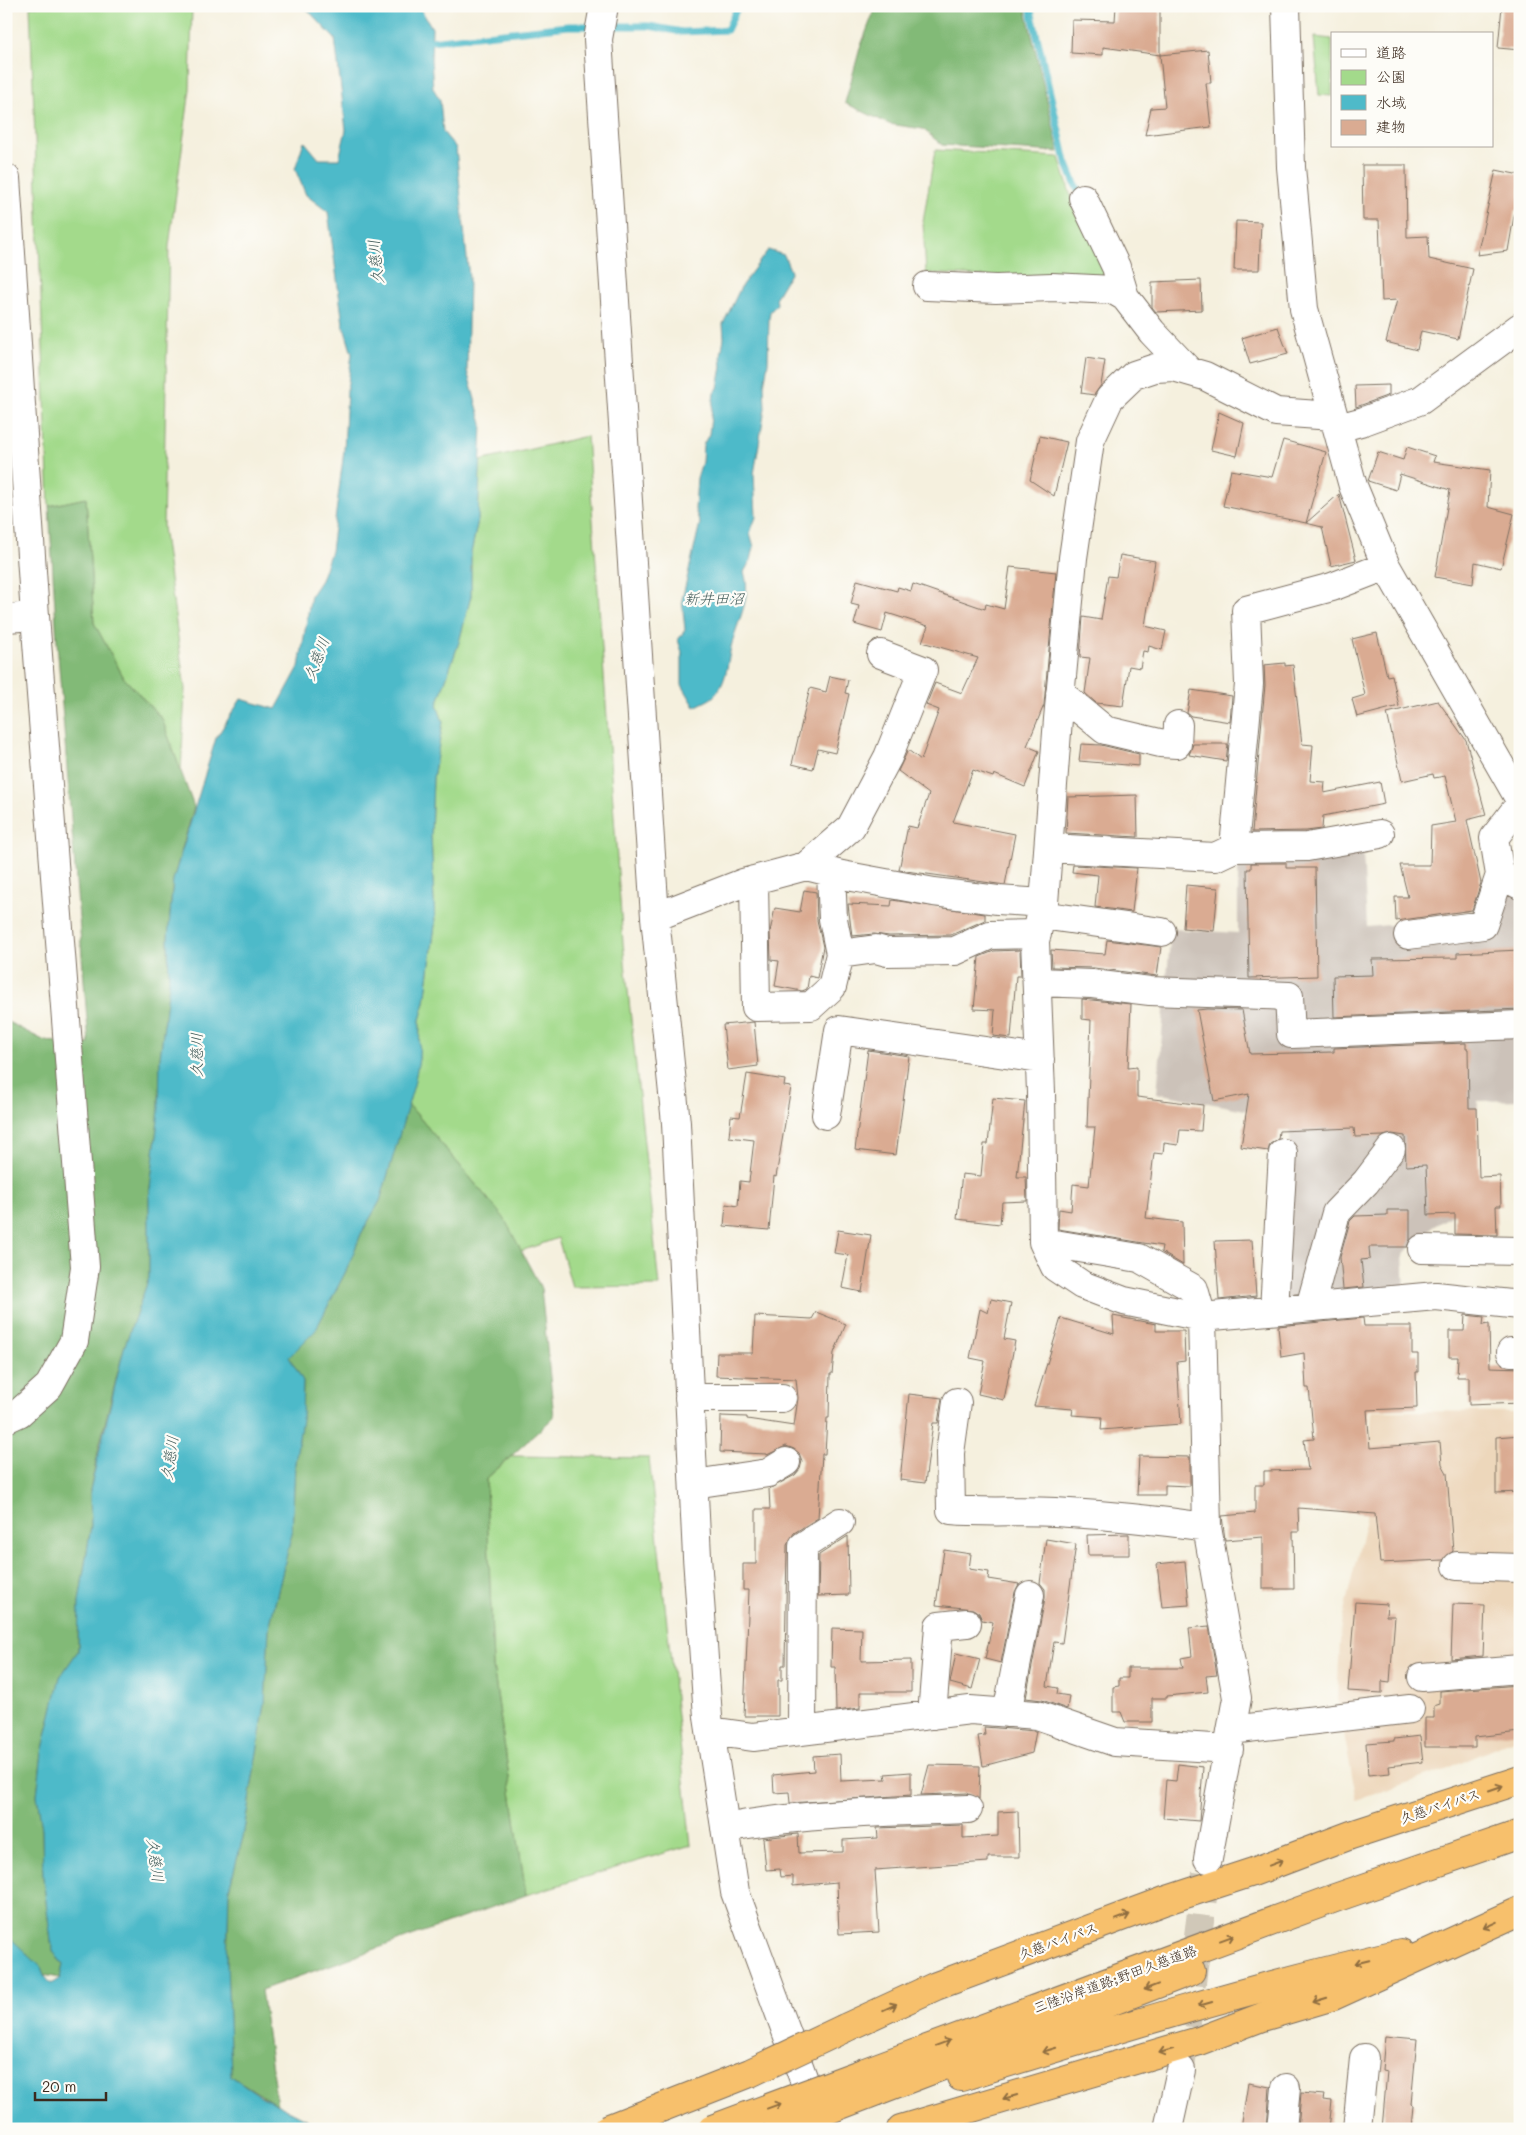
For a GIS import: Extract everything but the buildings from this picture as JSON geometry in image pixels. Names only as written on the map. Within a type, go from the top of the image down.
[{"type":"highway","name":"久慈バイパス","points":[[607,2129],[750,2073],[936,1986],[1351,1835],[1520,1780]]},
{"type":"highway","name":"三陸沿岸道路;野田久慈道路","points":[[778,2129],[1520,1834]]},
{"type":"highway","name":"三陸沿岸道路;野田久慈道路","points":[[1339,1905],[1520,1842]]},
{"type":"highway","points":[[901,2129],[1199,2041],[1262,2017],[1333,1996],[1520,1911]]},
{"type":"highway","points":[[820,2129],[875,2089],[936,2085],[1156,2018],[1316,1972],[1461,1938]]},
{"type":"highway","points":[[643,2129],[750,2073]]},
{"type":"highway","name":"三陸沿岸道路;野田久慈道路","points":[[712,2129],[875,2089]]},
{"type":"street","points":[[604,6],[598,39],[655,917],[676,1123],[697,1557],[710,1731],[735,1892],[820,2129]]},
{"type":"street","points":[[1286,6],[1291,167],[1304,309],[1353,486],[1386,566],[1520,802],[1494,838],[1510,880],[1483,925],[1408,935]]},
{"type":"street","points":[[6,178],[35,616],[85,1267],[74,1341],[49,1386],[19,1413],[6,1419]]},
{"type":"street","points":[[1083,198],[1116,267],[1125,297],[1152,332],[1189,371]]},
{"type":"street","points":[[927,286],[1052,287],[1113,290],[1125,297]]},
{"type":"street","points":[[1520,327],[1421,400],[1364,421],[1336,422],[1276,412],[1205,376],[1174,366],[1155,368],[1134,375],[1110,398],[1090,441],[1073,558],[1060,693],[1037,982],[1043,1242],[1055,1268],[1082,1285],[1124,1301],[1202,1317],[1436,1296],[1520,1305]]},
{"type":"street","points":[[1234,848],[1249,684],[1246,610],[1332,588],[1386,566]]},
{"type":"street","points":[[6,618],[35,616]]},
{"type":"street","points":[[818,869],[851,827],[888,757],[923,670],[881,654]]},
{"type":"street","points":[[1060,693],[1105,730],[1160,743],[1176,744],[1178,725]]},
{"type":"street","points":[[1049,848],[1215,857],[1234,848],[1307,847],[1380,834]]},
{"type":"street","points":[[655,917],[754,880],[818,869],[934,892],[998,900],[1041,917],[1162,932]]},
{"type":"street","points":[[754,880],[756,1007],[811,1006],[832,987],[840,954],[833,918],[818,869]]},
{"type":"street","points":[[840,954],[876,949],[887,952],[955,951],[990,935],[1041,917]]},
{"type":"street","points":[[1037,982],[1092,984],[1150,990],[1289,996],[1291,1034],[1520,1025]]},
{"type":"street","points":[[826,1115],[839,1030],[1040,1058]]},
{"type":"street","points":[[1310,1306],[1336,1214],[1366,1182],[1391,1149]]},
{"type":"street","points":[[1274,1310],[1283,1153]]},
{"type":"street","points":[[1043,1242],[1139,1258],[1194,1289],[1202,1317],[1208,1526],[1237,1698],[1208,1859]]},
{"type":"street","points":[[1422,1249],[1520,1251]]},
{"type":"street","points":[[689,1398],[782,1398]]},
{"type":"street","points":[[957,1402],[950,1453],[951,1510],[980,1513],[1052,1512],[1124,1516],[1208,1526]]},
{"type":"street","points":[[694,1484],[768,1473],[786,1462]]},
{"type":"street","points":[[802,1731],[803,1546],[840,1522]]},
{"type":"street","points":[[1457,1566],[1520,1568]]},
{"type":"street","points":[[1007,1713],[1030,1596]]},
{"type":"street","points":[[932,1716],[940,1626],[967,1623]]},
{"type":"street","points":[[1422,1677],[1520,1670]]},
{"type":"street","points":[[710,1731],[752,1737],[970,1710],[1036,1715],[1115,1742],[1230,1739],[1410,1709]]},
{"type":"street","points":[[725,1828],[770,1820],[855,1813],[968,1809]]},
{"type":"street","points":[[1357,2129],[1364,2058]]},
{"type":"street","points":[[1168,2129],[1181,2070]]},
{"type":"street","points":[[1282,2129],[1286,2088]]},
{"type":"shaded area","points":[[1363,852],[1367,927],[1478,917],[1506,892],[1520,894],[1520,1100],[1478,1101],[1470,1204],[1431,1228],[1403,1254],[1405,1291],[1284,1301],[1291,1119],[1157,1093],[1171,929],[1238,933],[1238,861]]},
{"type":"shaded area","points":[[1372,1411],[1520,1412],[1520,1737],[1445,1770],[1357,1800],[1337,1698],[1341,1624],[1366,1519]]},
{"type":"green space","points":[[30,6],[192,6],[190,89],[169,246],[163,527],[185,689],[181,773],[162,719],[124,678],[94,623],[86,498],[49,506]]},
{"type":"green space","points":[[876,6],[1025,6],[1059,152],[942,145],[923,129],[889,124],[845,103],[860,48]]},
{"type":"green space","points":[[1314,37],[1331,39],[1331,96],[1319,95]]},
{"type":"green space","points":[[935,150],[1059,157],[1075,210],[1120,284],[926,273],[923,222]]},
{"type":"green space","points":[[587,436],[623,943],[659,1286],[572,1287],[558,1238],[521,1251],[494,1206],[408,1104],[419,1059],[420,1020],[425,1002],[435,925],[431,835],[433,778],[443,722],[437,705],[459,642],[471,596],[471,553],[478,520],[480,461]]},
{"type":"green space","points":[[86,498],[94,623],[124,678],[162,719],[194,807],[173,880],[168,938],[169,984],[160,1058],[159,1110],[149,1198],[149,1278],[124,1348],[100,1443],[90,1490],[91,1526],[79,1602],[78,1651],[60,1677],[42,1753],[37,1795],[42,1829],[43,1877],[52,1949],[63,1965],[60,1978],[44,1975],[6,1934],[6,1021],[45,1041],[89,1044],[57,642],[49,506]]},
{"type":"green space","points":[[408,1104],[504,1218],[541,1288],[554,1417],[486,1479],[493,1666],[526,1895],[261,1990],[277,2105],[231,2076],[227,1967],[229,1889],[243,1837],[265,1704],[269,1628],[292,1533],[295,1463],[302,1419],[303,1381],[289,1357],[315,1331],[347,1269],[361,1234],[380,1201]]},
{"type":"green space","points":[[512,1456],[649,1458],[691,1845],[526,1895],[493,1666],[486,1479]]},
{"type":"water","name":"久慈川","points":[[304,6],[419,6],[432,28],[431,60],[433,88],[440,100],[443,132],[456,148],[469,278],[467,371],[482,424],[478,520],[471,553],[471,596],[459,642],[437,705],[443,722],[433,778],[431,835],[435,925],[425,1002],[420,1020],[419,1059],[414,1085],[380,1201],[361,1234],[347,1269],[315,1331],[289,1357],[303,1381],[302,1419],[295,1463],[292,1533],[269,1628],[265,1704],[243,1837],[229,1889],[227,1962],[231,2076],[262,2097],[325,2129],[6,2129],[6,1934],[41,1967],[51,1984],[60,1978],[63,1965],[52,1949],[43,1877],[42,1829],[37,1795],[42,1753],[60,1677],[78,1651],[79,1602],[91,1526],[90,1490],[124,1348],[149,1278],[149,1198],[159,1110],[160,1058],[169,984],[168,938],[173,880],[216,738],[241,699],[276,709],[299,667],[311,595],[321,580],[331,551],[344,451],[347,390],[352,354],[343,324],[328,212],[306,195],[295,169],[304,141],[319,159],[339,159],[346,130],[335,39]]},
{"type":"water","name":"新井田沼","points":[[768,250],[784,255],[791,272],[776,297],[777,304],[770,312],[769,319],[768,363],[764,385],[765,408],[754,474],[756,517],[750,533],[754,547],[751,560],[744,572],[746,598],[720,689],[713,697],[695,707],[682,685],[682,652],[678,640],[685,630],[682,600],[700,523],[695,510],[697,478],[702,462],[703,445],[709,434],[714,393],[718,388],[722,367],[723,324],[742,285]]},
{"type":"waterway","points":[[606,26],[649,26],[682,32],[727,30],[738,6]]},
{"type":"waterway","points":[[1030,6],[1066,162],[1078,191]]},
{"type":"waterway","points":[[422,42],[568,26],[596,26]]},
{"type":"tunnel","points":[[1181,2068],[1207,1866]]}]
